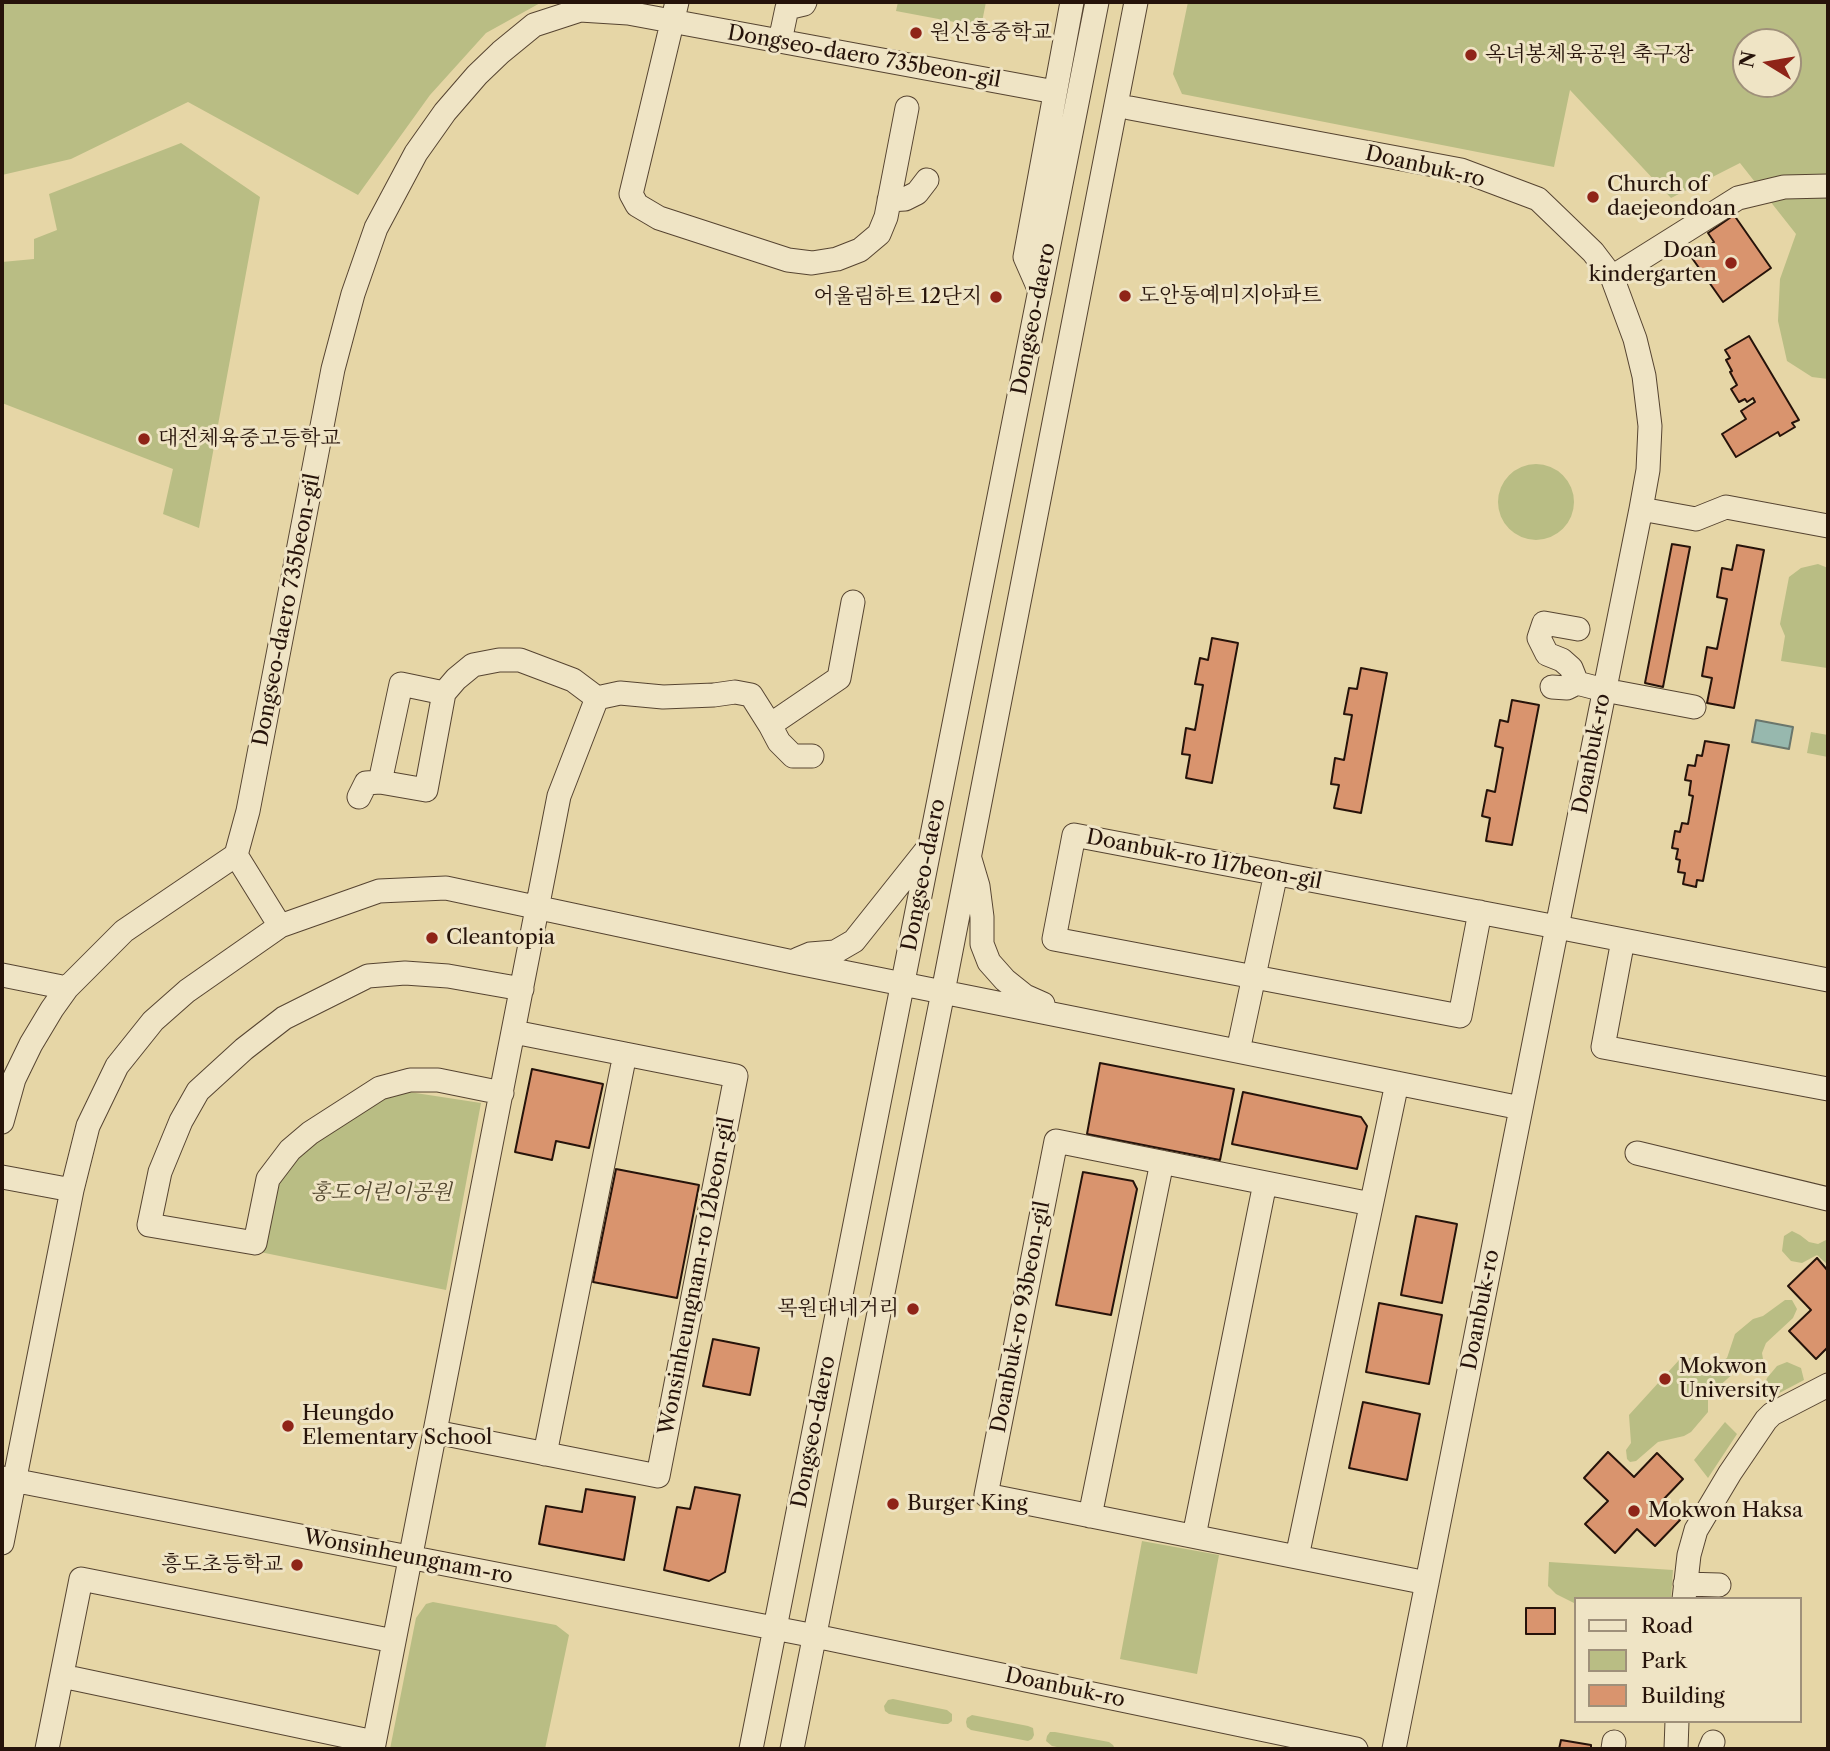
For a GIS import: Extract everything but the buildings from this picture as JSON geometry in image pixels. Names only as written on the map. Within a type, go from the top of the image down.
[{"type":"street","points":[[1040,291],[1025,257],[1072,2]]},
{"type":"street","name":"Dongseo-daero","points":[[751,1749],[1097,2]]},
{"type":"street","name":"Dongseo-daero","points":[[792,1749],[1136,2]]},
{"type":"street","points":[[1077,301],[1099,265],[1151,2]]},
{"type":"street","points":[[780,41],[786,4]]},
{"type":"street","name":"Dongseo-daero 735beon-gil","points":[[236,855],[248,811],[333,369],[353,294],[376,228],[416,153],[445,112],[501,52],[534,25],[580,10],[675,12],[780,41],[1055,92]]},
{"type":"street","points":[[675,12],[631,194],[638,205],[659,218],[788,260],[812,263],[837,259],[860,250],[878,234],[886,217],[907,108]]},
{"type":"street","name":"Doanbuk-ro","points":[[1130,108],[1461,170],[1538,199],[1593,252],[1612,277],[1635,339],[1644,376],[1650,426],[1648,470],[1642,509],[1394,1749]]},
{"type":"street","points":[[890,200],[905,199],[917,193],[928,180]]},
{"type":"street","points":[[1612,277],[1738,198],[1784,187],[1828,186]]},
{"type":"street","points":[[1642,509],[1696,519],[1726,507],[1828,526]]},
{"type":"street","points":[[770,725],[839,678],[853,602]]},
{"type":"street","points":[[1577,629],[1544,623],[1539,638],[1547,654],[1562,660],[1571,668],[1577,683]]},
{"type":"street","points":[[359,797],[366,783],[380,782],[426,790],[444,693],[473,665],[499,660],[520,660],[573,680],[597,698],[620,693],[663,697],[736,692],[751,695],[779,742],[793,756],[812,755]]},
{"type":"street","points":[[1552,687],[1567,688],[1577,683],[1694,707]]},
{"type":"street","points":[[380,782],[401,684],[444,693]]},
{"type":"street","points":[[62,1676],[373,1746],[559,796],[597,698]]},
{"type":"street","name":"Doanbuk-ro 117beon-gil","points":[[1480,912],[1460,1016],[1054,939],[1074,835],[1557,926],[1828,980]]},
{"type":"street","points":[[793,962],[810,954],[835,952],[854,942],[930,845]]},
{"type":"street","points":[[969,853],[978,886],[982,944],[989,962],[1005,980],[1025,996],[1075,1018]]},
{"type":"street","points":[[2,1122],[8,1078],[52,1009],[68,988],[124,931],[236,855],[279,926]]},
{"type":"street","points":[[1238,1051],[1276,873]]},
{"type":"street","points":[[2,1543],[8,1479],[72,1191],[88,1126],[117,1066],[153,1021],[187,991],[279,926],[379,891],[446,888],[793,962],[1521,1108]]},
{"type":"street","points":[[1623,940],[1604,1047],[1828,1089]]},
{"type":"street","points":[[502,1093],[438,1080],[410,1080],[380,1088],[310,1133],[290,1150],[268,1179],[255,1243],[149,1225],[160,1172],[181,1121],[198,1091],[244,1049],[284,1018],[368,976],[405,973],[448,976],[522,989]]},
{"type":"street","points":[[2,975],[68,988]]},
{"type":"street","name":"Wonsinheungnam-ro 12beon-gil","points":[[435,1432],[658,1476],[736,1076],[513,1032]]},
{"type":"street","points":[[545,1454],[625,1054]]},
{"type":"street","points":[[1297,1557],[1396,1083]]},
{"type":"street","name":"Doanbuk-ro 93beon-gil","points":[[1371,1204],[1056,1141],[986,1495],[1427,1583]]},
{"type":"street","points":[[1637,1153],[1828,1199]]},
{"type":"street","points":[[1090,1516],[1161,1162]]},
{"type":"street","points":[[2,1177],[72,1191]]},
{"type":"street","points":[[1194,1536],[1265,1183]]},
{"type":"street","points":[[1719,1585],[1685,1591],[1689,1555],[1696,1530],[1766,1420],[1772,1414],[1828,1385]]},
{"type":"street","name":"Wonsinheungnam-ro","points":[[8,1479],[815,1636]]},
{"type":"street","points":[[47,1749],[81,1579],[394,1641]]},
{"type":"street","name":"Doanbuk-ro","points":[[815,1636],[1356,1749]]},
{"type":"street","points":[[1676,1749],[1677,1723]]},
{"type":"green space","points":[[2,2],[542,2],[486,33],[430,95],[358,195],[188,102],[71,159],[2,175]]},
{"type":"green space","points":[[898,2],[986,2],[981,27],[896,11]]},
{"type":"green space","points":[[1188,2],[1828,2],[1828,379],[1812,377],[1787,361],[1778,321],[1780,279],[1796,234],[1740,163],[1671,198],[1570,90],[1554,167],[1182,94],[1173,74]]},
{"type":"green space","points":[[181,143],[260,197],[199,528],[163,514],[173,469],[2,403],[2,262],[34,259],[34,239],[57,230],[49,194]]},
{"type":"green space","points":[[1536,464],[1551,467],[1563,475],[1571,487],[1574,502],[1571,517],[1563,529],[1551,537],[1536,540],[1521,537],[1509,529],[1501,517],[1498,502],[1501,487],[1509,475],[1521,467]]},
{"type":"green space","points":[[1818,564],[1828,568],[1827,668],[1781,661],[1785,636],[1780,624],[1789,577],[1801,568]]},
{"type":"green space","points":[[1811,732],[1828,735],[1828,757],[1807,753]]},
{"type":"green space","name":"홍도어린이공원","points":[[409,1092],[481,1103],[446,1290],[260,1252],[271,1194],[306,1144],[383,1096]]},
{"type":"green space","points":[[1792,1231],[1809,1242],[1818,1244],[1828,1239],[1828,1265],[1817,1255],[1802,1263],[1791,1261],[1782,1251],[1784,1236]]},
{"type":"green space","points":[[1785,1300],[1792,1300],[1797,1309],[1793,1318],[1766,1343],[1763,1359],[1755,1368],[1735,1372],[1708,1396],[1708,1412],[1691,1432],[1658,1442],[1636,1461],[1630,1462],[1626,1450],[1631,1443],[1629,1415],[1680,1359],[1691,1358],[1717,1364],[1727,1358],[1735,1334],[1753,1319],[1763,1316]]},
{"type":"green space","points":[[1787,1362],[1801,1368],[1804,1380],[1766,1400],[1763,1390],[1767,1378],[1777,1366]]},
{"type":"green space","points":[[1725,1422],[1737,1434],[1708,1478],[1694,1460]]},
{"type":"green space","points":[[1142,1541],[1219,1555],[1197,1674],[1120,1659]]},
{"type":"green space","points":[[1549,1562],[1673,1570],[1671,1597],[1574,1597],[1574,1603],[1556,1594],[1548,1586]]},
{"type":"green space","points":[[433,1602],[556,1625],[569,1635],[545,1749],[390,1749],[416,1618],[426,1604]]},
{"type":"green space","points":[[888,1700],[947,1710],[952,1714],[952,1721],[943,1724],[889,1714],[884,1706]]},
{"type":"green space","points":[[972,1715],[1028,1726],[1033,1728],[1034,1735],[1028,1741],[971,1730],[966,1722]]},
{"type":"green space","points":[[1050,1732],[1109,1742],[1115,1749],[1067,1749],[1052,1746],[1046,1741]]},
{"type":"water","points":[[1756,720],[1793,727],[1789,749],[1752,742]]},
{"type":"place","name":"원신흥중학교","points":[[916,33]]},
{"type":"place","name":"옥녀봉체육공원 축구장","points":[[1471,55]]},
{"type":"place","name":"Church of daejeondoan","points":[[1593,197]]},
{"type":"place","name":"Doan kindergarten","points":[[1731,263]]},
{"type":"place","name":"도안동예미지아파트","points":[[1125,296]]},
{"type":"place","name":"어울림하트 12단지","points":[[996,297]]},
{"type":"place","name":"대전체육중고등학교","points":[[144,439]]},
{"type":"place","name":"Cleantopia","points":[[432,938]]},
{"type":"place","name":"목원대네거리","points":[[913,1309]]},
{"type":"place","name":"Mokwon University","points":[[1665,1379]]},
{"type":"place","name":"Heungdo Elementary School","points":[[288,1426]]},
{"type":"place","name":"Burger King","points":[[893,1504]]},
{"type":"place","name":"Mokwon Haksa","points":[[1634,1511]]},
{"type":"place","name":"흥도초등학교","points":[[297,1565]]}]
